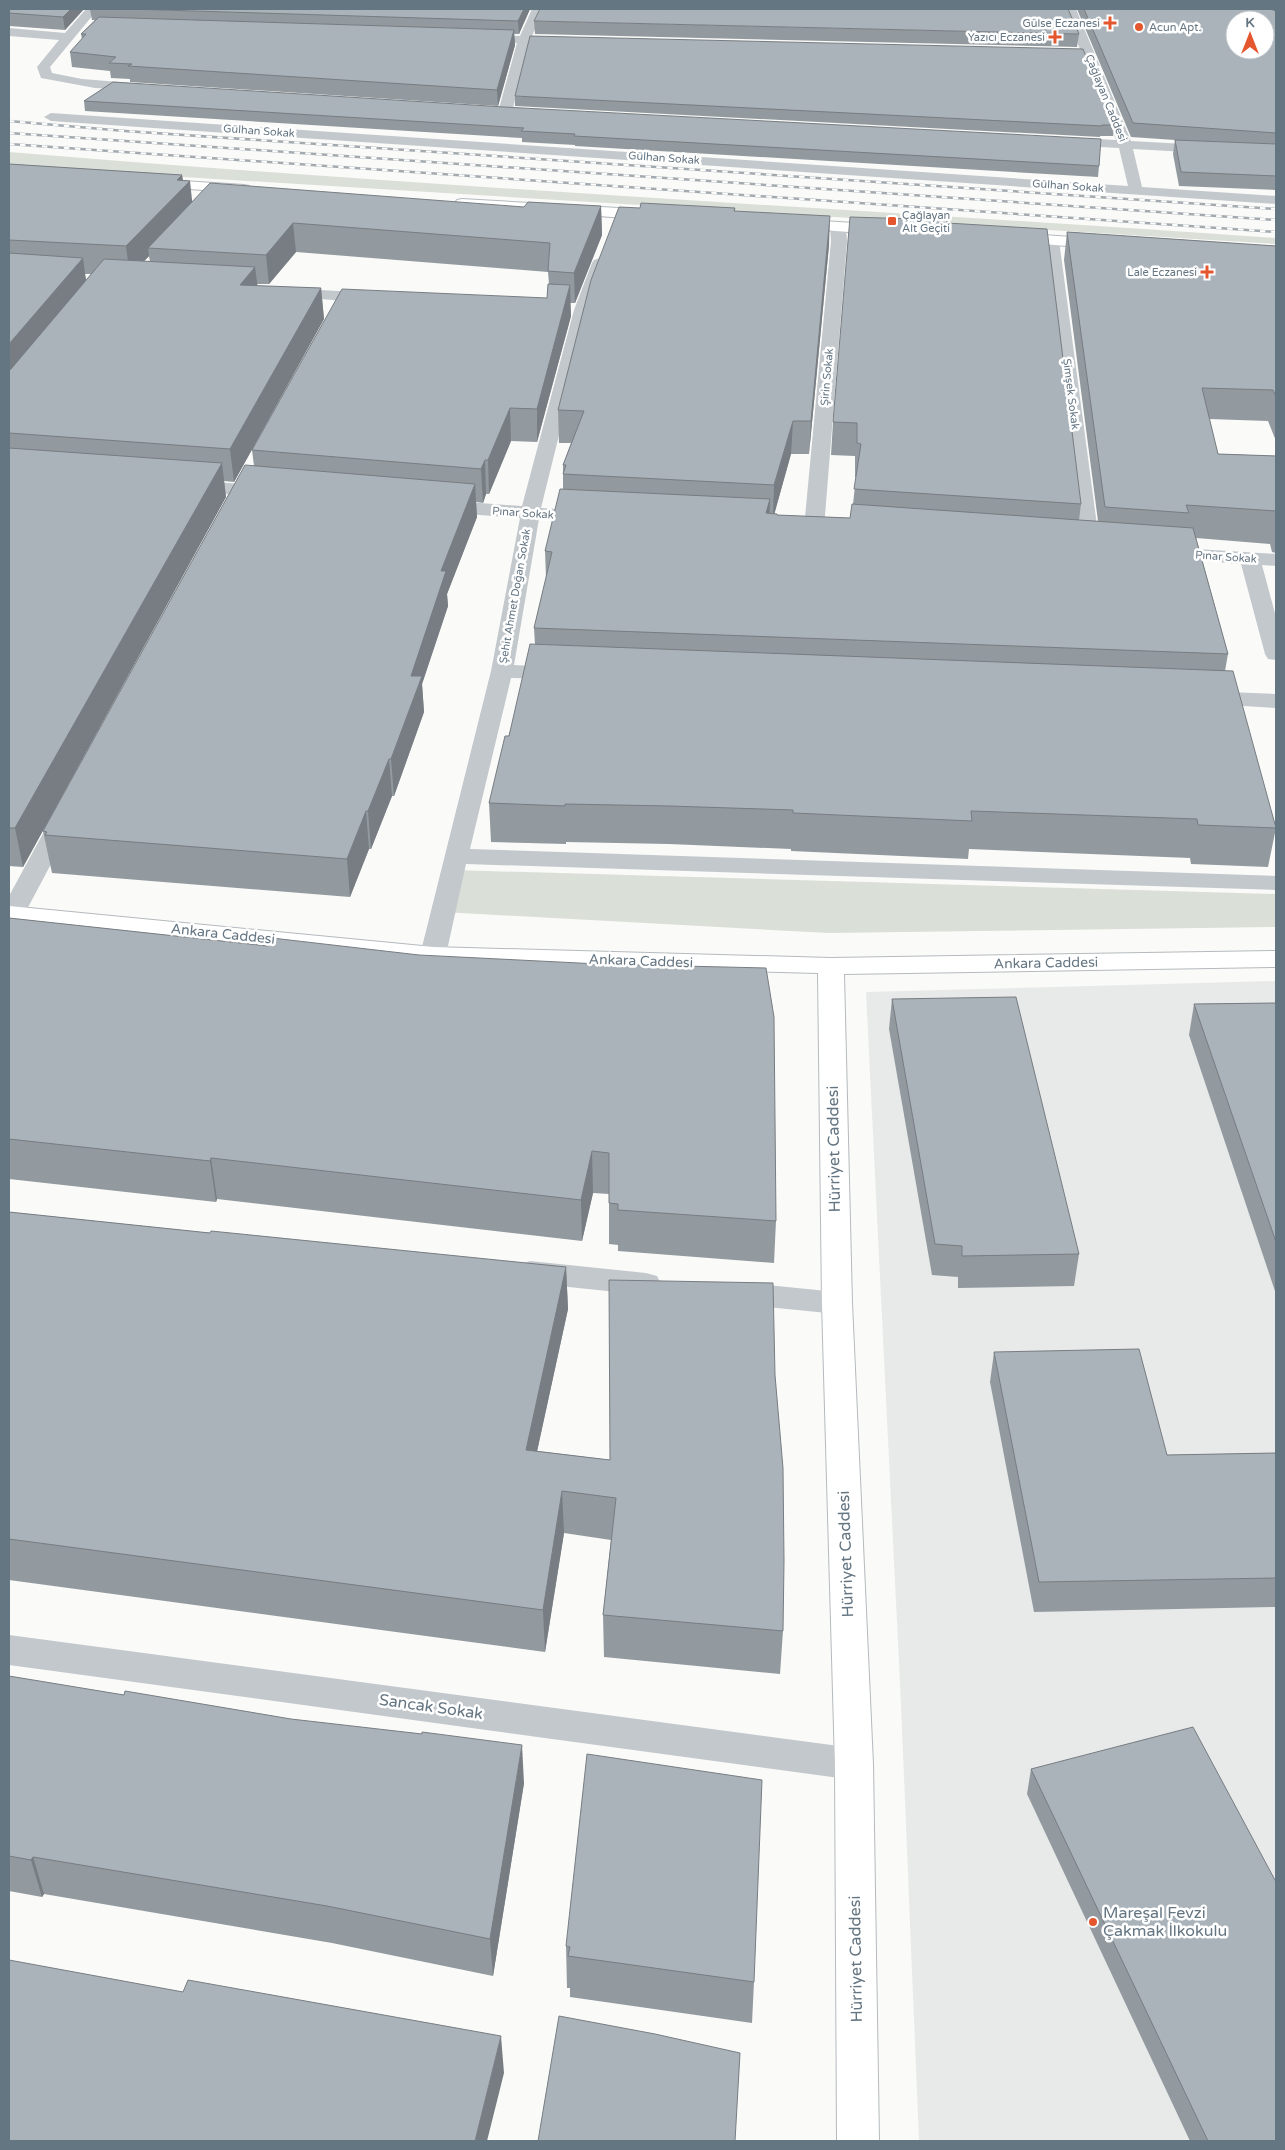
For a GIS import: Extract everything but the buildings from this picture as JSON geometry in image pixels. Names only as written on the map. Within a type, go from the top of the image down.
[{"type":"main road","points":[[136,181],[264,190]]},
{"type":"main road","points":[[451,202],[613,231],[669,216]]},
{"type":"main road","points":[[778,223],[906,231]]},
{"type":"main road","points":[[993,237],[1120,245]]},
{"type":"main road","name":"Ankara Caddesi","points":[[10,913],[434,955],[831,966],[1276,959]]},
{"type":"main road","name":"Hürriyet Caddesi","points":[[831,966],[837,1304],[854,1764],[858,2141]]},
{"type":"street","points":[[92,9],[43,67],[46,75],[94,85],[162,90]]},
{"type":"street","points":[[505,112],[524,40],[538,9]]},
{"type":"street","name":"Çağlayan Caddesi","points":[[1070,9],[1083,52],[1125,144],[1136,190]]},
{"type":"street","points":[[78,25],[98,25]]},
{"type":"street","points":[[9,32],[68,37]]},
{"type":"street","points":[[465,38],[584,41]]},
{"type":"street","points":[[79,96],[94,85]]},
{"type":"street","name":"Gülhan Sokak","points":[[65,106],[51,117],[1276,200]]},
{"type":"street","points":[[1047,140],[1276,152]]},
{"type":"street","points":[[211,202],[224,188]]},
{"type":"street","name":"Şirin Sokak","points":[[814,528],[839,240],[838,226]]},
{"type":"street","name":"Şehit Ahmet Doğan Sokak","points":[[434,955],[456,856],[502,671],[530,514],[572,310],[613,231]]},
{"type":"street","name":"Şimşek Sokak","points":[[1051,240],[1100,548],[1071,546]]},
{"type":"street","points":[[269,292],[342,306],[386,299]]},
{"type":"street","points":[[164,484],[291,494]]},
{"type":"street","name":"Pınar Sokak","points":[[420,504],[530,514],[608,518]]},
{"type":"street","points":[[794,527],[834,529]]},
{"type":"street","name":"Pınar Sokak","points":[[1147,552],[1276,560]]},
{"type":"street","points":[[1250,559],[1276,654]]},
{"type":"street","points":[[502,671],[581,674]]},
{"type":"street","points":[[1187,698],[1276,701]]},
{"type":"street","points":[[10,913],[73,801]]},
{"type":"street","points":[[456,856],[1276,883]]},
{"type":"street","points":[[502,1269],[670,1286]]},
{"type":"street","points":[[709,1290],[837,1304]]},
{"type":"street","name":"Sancak Sokak","points":[[9,1650],[854,1764]]},
{"type":"shaded area","points":[[9,152],[484,187],[1276,238],[1276,244],[53,169],[9,164]]},
{"type":"shaded area","points":[[453,870],[1276,894],[1276,927],[828,933],[442,912]]},
{"type":"shaded area","points":[[1276,981],[1276,2141],[919,2141],[901,1704],[866,992]]},
{"type":"railway","points":[[9,121],[125,131],[1276,209]]},
{"type":"railway","points":[[9,133],[1276,220]]},
{"type":"railway","points":[[9,144],[1276,232]]},
{"type":"place","name":"Gülse Eczanesi","points":[[1110,23]]},
{"type":"place","name":"Acun Apt.","points":[[1139,27]]},
{"type":"place","name":"Yazıcı Eczanesi","points":[[1055,37]]},
{"type":"place","name":"Çağlayan Alt Geçiti","points":[[892,221]]},
{"type":"place","name":"Lale Eczanesi","points":[[1207,272]]},
{"type":"place","name":"Mareşal Fevzi Çakmak İlkokulu","points":[[1093,1922]]}]
